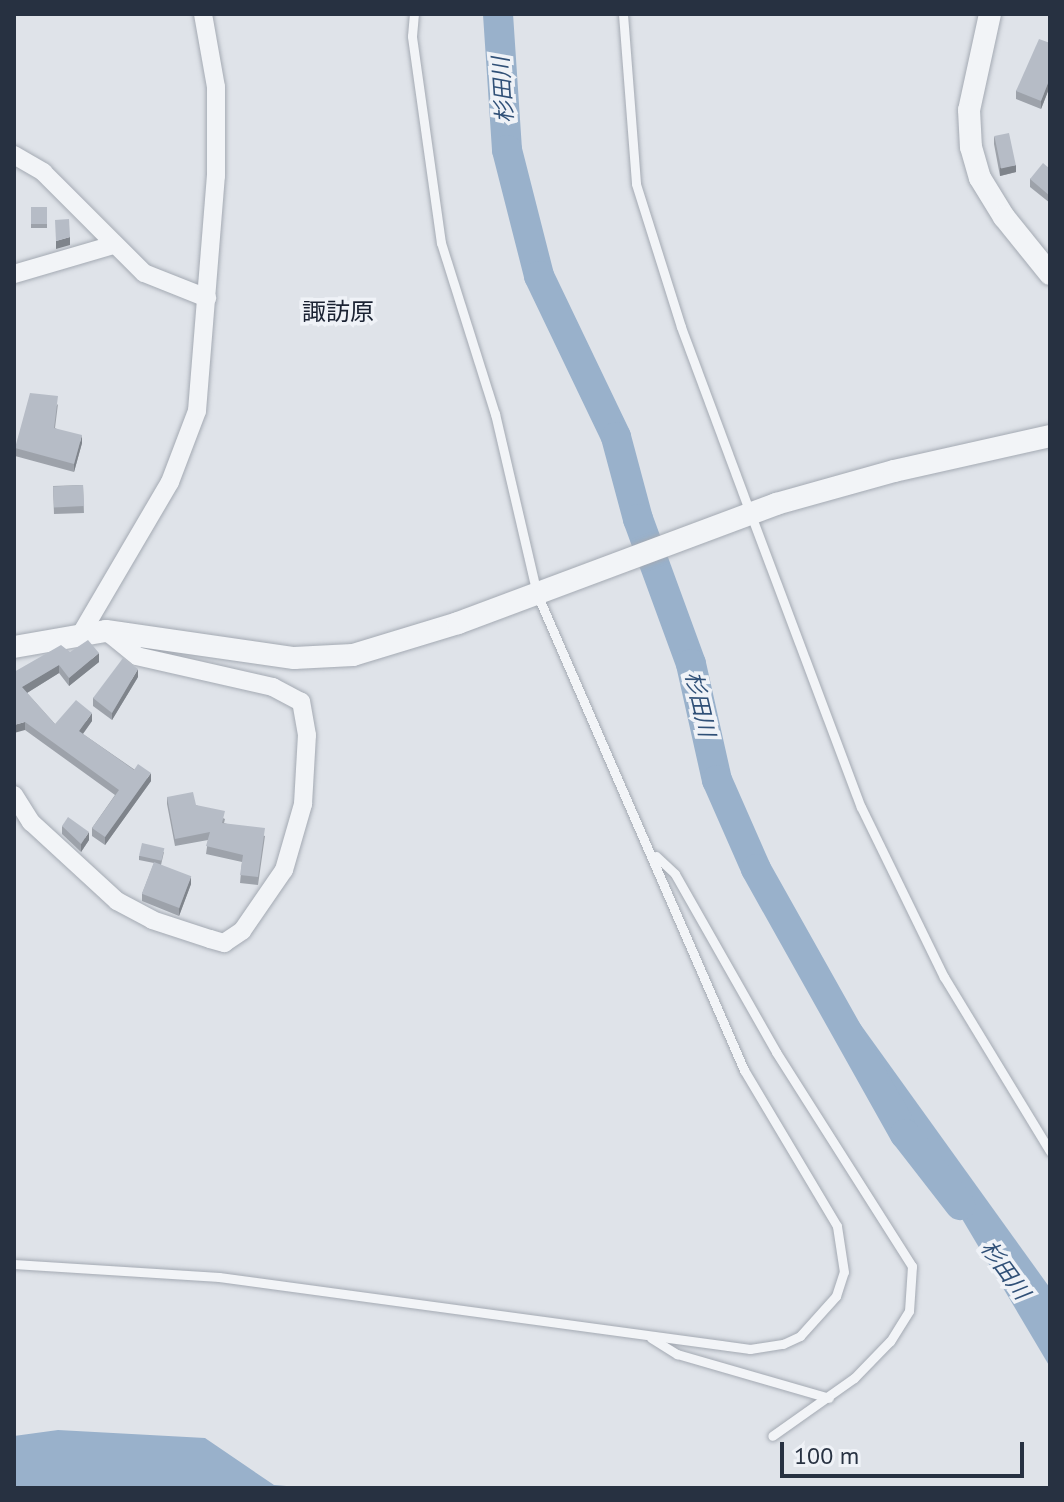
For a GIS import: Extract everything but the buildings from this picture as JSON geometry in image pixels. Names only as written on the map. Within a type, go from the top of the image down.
[{"type":"street","points":[[82,632],[175,468],[197,411],[207,298],[216,87],[203,14]]},
{"type":"street","points":[[990,14],[969,110],[971,147],[980,178],[1004,217],[1050,274]]},
{"type":"street","points":[[14,155],[43,172],[144,273],[207,298]]},
{"type":"street","points":[[14,274],[113,245]]},
{"type":"street","points":[[14,647],[82,632],[106,631],[325,660],[388,646],[744,518],[894,471],[1050,436]]},
{"type":"street","points":[[14,795],[31,822],[117,901],[152,920],[224,943],[242,931],[284,870],[303,804],[307,735],[301,702],[273,687],[137,656],[106,631]]},
{"type":"lane","points":[[14,1264],[219,1277],[750,1349],[783,1344],[820,1318],[836,1296],[844,1272],[837,1226],[744,1070],[537,594],[495,414],[441,243],[412,36],[414,14]]},
{"type":"lane","points":[[623,14],[636,184],[744,518],[861,807],[944,977],[1050,1151]]},
{"type":"lane","points":[[651,851],[675,874],[776,1052],[912,1266],[909,1311],[890,1341],[829,1398],[772,1436]]},
{"type":"lane","points":[[646,1335],[677,1354],[829,1398]]},
{"type":"water","points":[[781,914],[1050,1288],[1050,1367]]},
{"type":"water","points":[[58,1430],[205,1438],[274,1485],[311,1488],[14,1488],[14,1436]]},
{"type":"waterway","name":"杉田川","points":[[498,14],[507,150],[539,276],[616,437],[638,519],[691,664],[717,780],[756,869],[905,1134],[960,1205]]},
{"type":"district","name":"諏訪原","points":[[338,312]]}]
